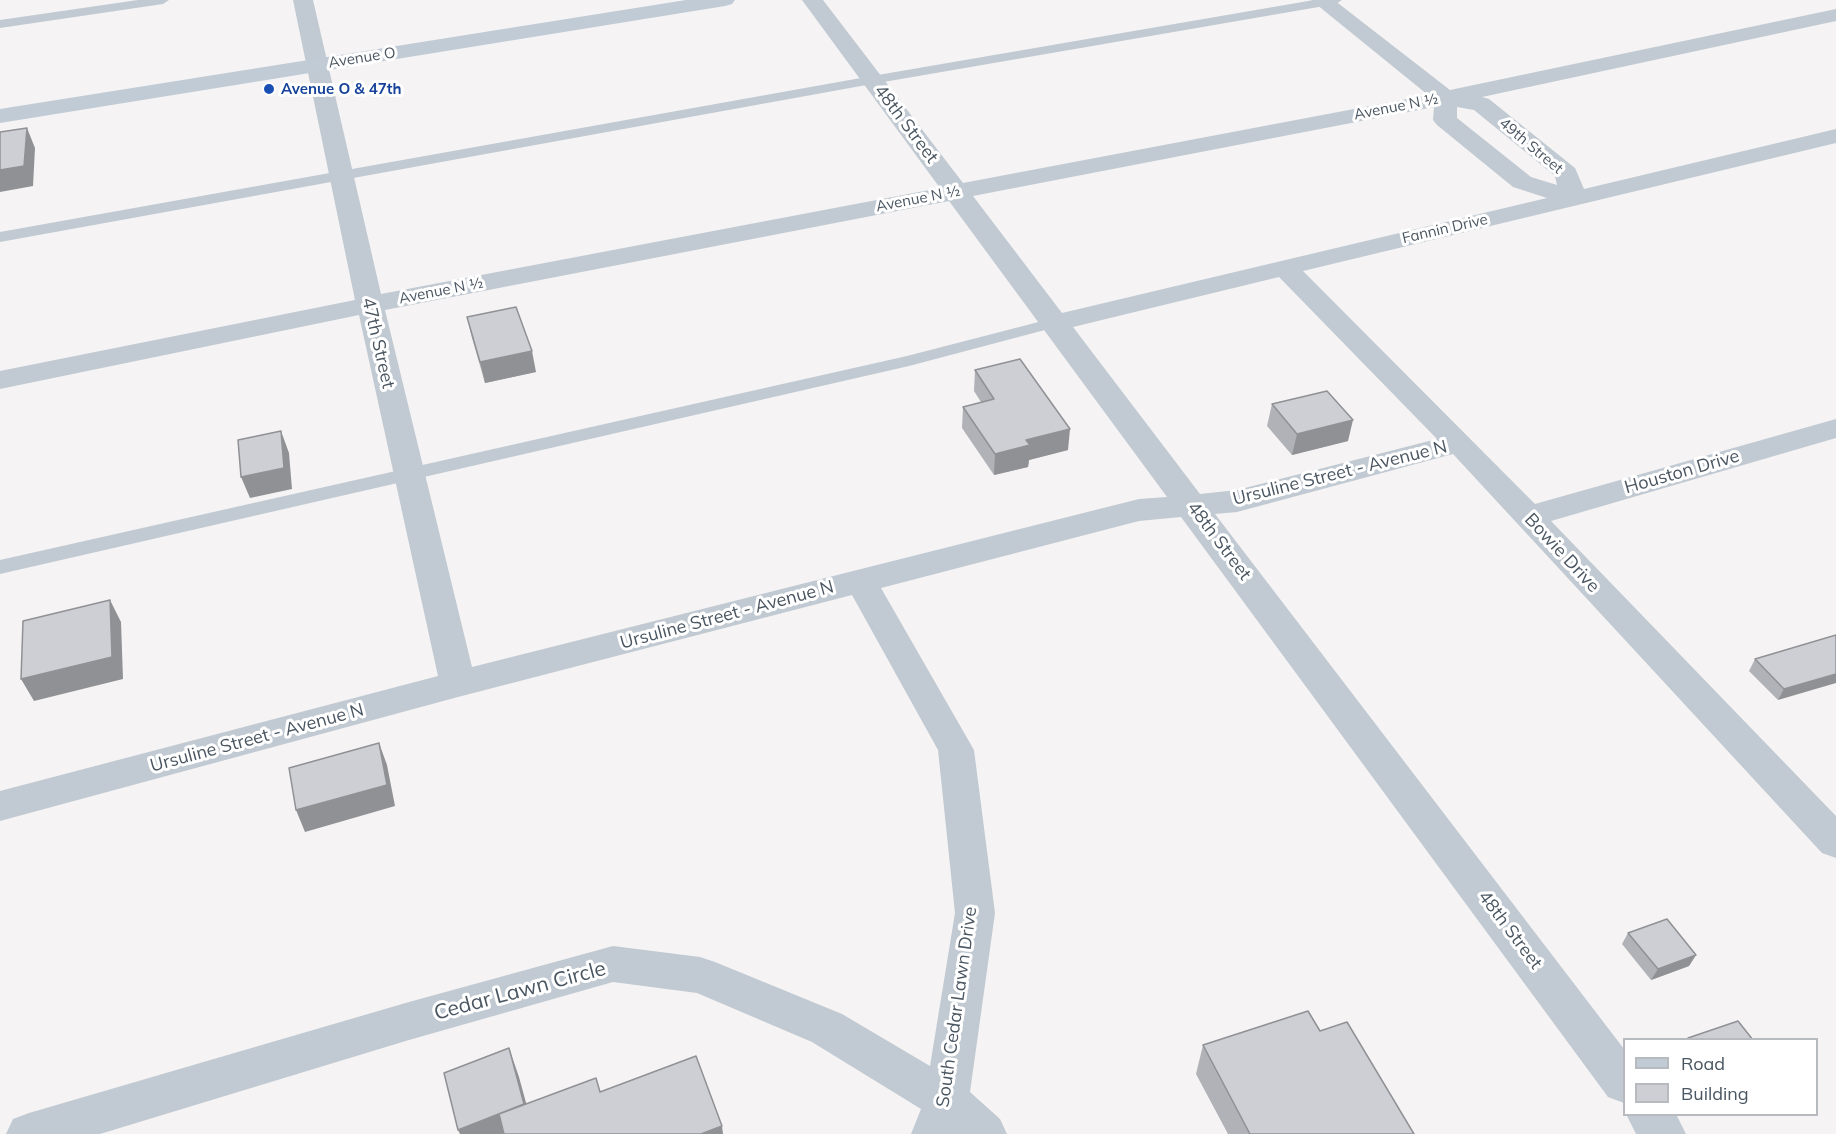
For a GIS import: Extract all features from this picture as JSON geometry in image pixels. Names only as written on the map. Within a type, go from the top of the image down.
[{"type":"main road","name":"Avenue O","points":[[0,116],[725,0]]},
{"type":"street","name":"47th Street","points":[[303,0],[315,66],[369,305],[458,684]]},
{"type":"street","name":"48th Street","points":[[812,0],[1623,1082]]},
{"type":"street","points":[[1827,0],[1836,5]]},
{"type":"street","name":"49th Street","points":[[1327,1],[1446,98],[1481,104],[1566,173],[1574,198]]},
{"type":"street","name":"Avenue N ½","points":[[0,380],[369,305],[1446,98],[1836,15]]},
{"type":"street","name":"49th Street","points":[[1446,98],[1445,120],[1522,182],[1574,198]]},
{"type":"street","name":"Fannin Drive","points":[[1054,323],[1834,138]]},
{"type":"street","name":"Bowie Drive","points":[[1284,267],[1458,443],[1836,842]]},
{"type":"street","name":"Houston Drive","points":[[1528,517],[1836,428]]},
{"type":"street","name":"Ursuline Street - Avenue N","points":[[0,806],[458,684],[1139,510],[1237,501],[1458,443]]},
{"type":"street","name":"South Cedar Lawn Drive","points":[[860,580],[956,750],[975,913],[941,1117]]},
{"type":"street","name":"Cedar Lawn Circle","points":[[28,1134],[409,1021],[613,964],[700,975],[827,1028],[941,1117],[984,1134]]},
{"type":"street","points":[[1650,1116],[1663,1134]]},
{"type":"lane","points":[[0,24],[163,0]]},
{"type":"lane","points":[[0,237],[872,80],[1327,1]]},
{"type":"lane","points":[[0,567],[909,361],[1054,323]]},
{"type":"building","points":[[27,128],[24,166],[0,170],[0,132]]},
{"type":"building","points":[[516,307],[532,351],[480,362],[467,317]]},
{"type":"building","points":[[1020,359],[1070,429],[1026,440],[1030,445],[995,454],[963,407],[994,399],[975,370]]},
{"type":"building","points":[[1327,391],[1353,420],[1297,434],[1272,404]]},
{"type":"building","points":[[281,431],[284,468],[241,477],[238,440]]},
{"type":"building","points":[[110,600],[112,657],[21,679],[23,621]]},
{"type":"building","points":[[1836,635],[1836,674],[1784,689],[1755,659]]},
{"type":"building","points":[[379,743],[387,785],[296,810],[289,768]]},
{"type":"building","points":[[1667,919],[1696,955],[1658,969],[1628,933]]},
{"type":"building","points":[[1308,1011],[1320,1031],[1347,1022],[1414,1134],[1250,1134],[1203,1045]]},
{"type":"building","points":[[1738,1021],[1751,1038],[1688,1038]]},
{"type":"building","points":[[509,1048],[524,1104],[458,1130],[444,1073]]},
{"type":"building","points":[[696,1056],[722,1126],[701,1134],[504,1134],[499,1114],[596,1078],[600,1092]]},
{"type":"place","name":"Avenue O & 47th","points":[[269,89]]}]
